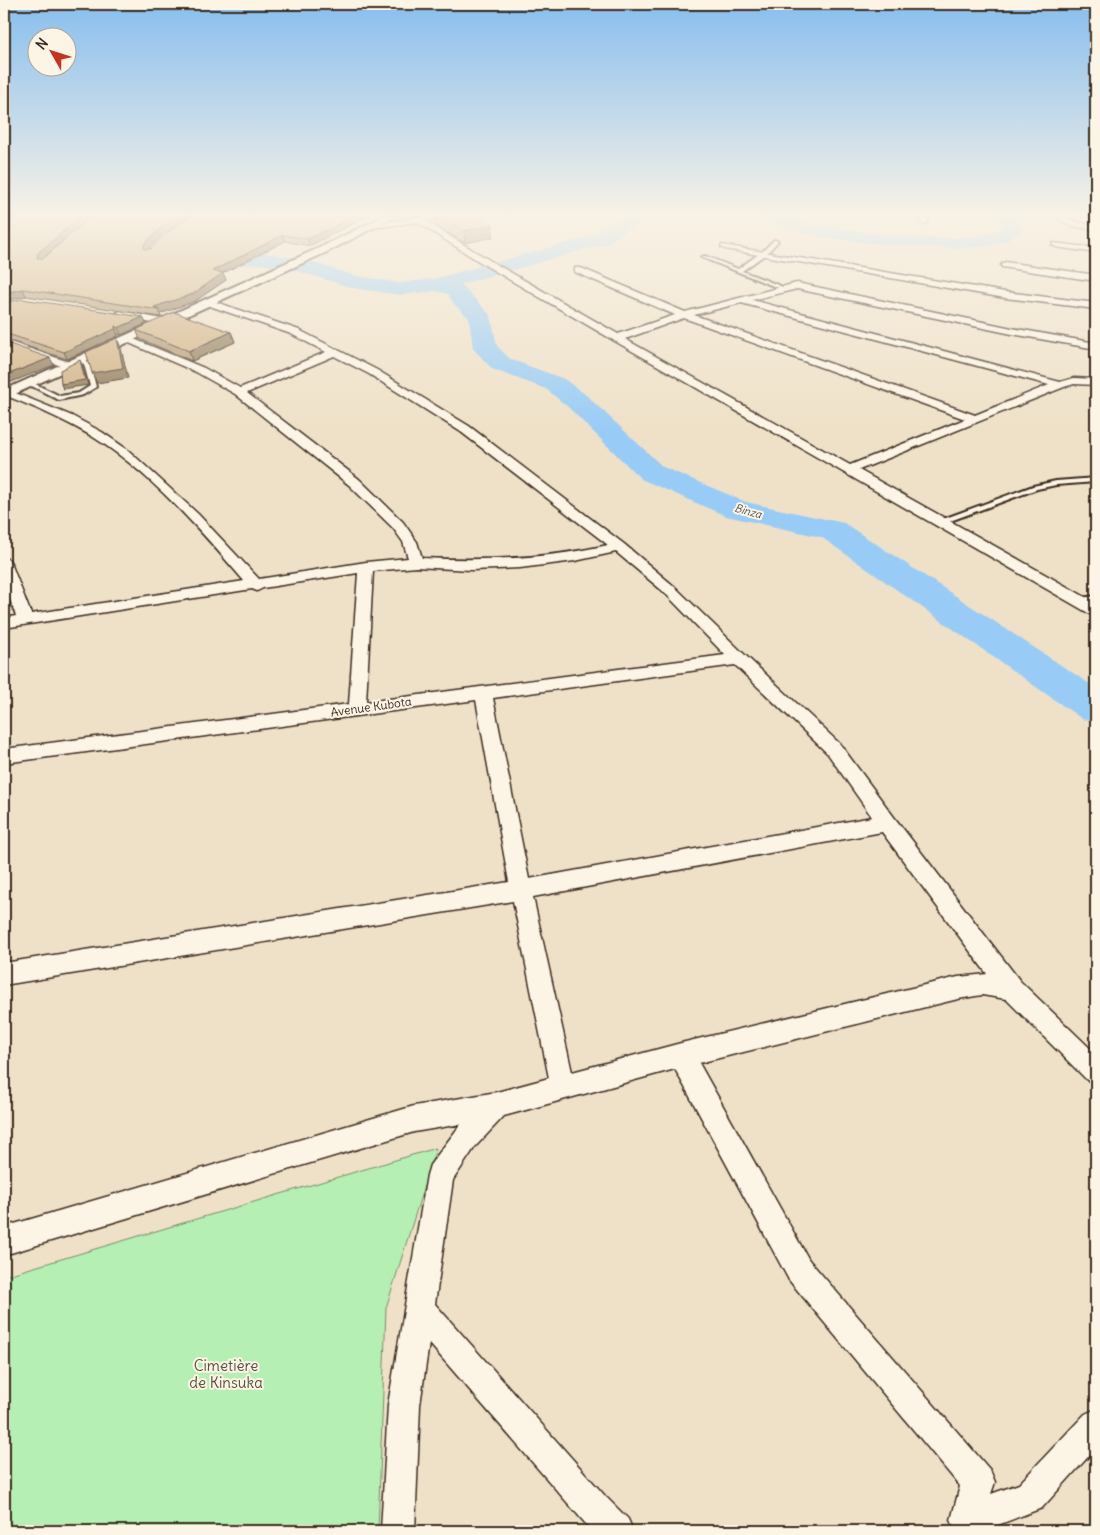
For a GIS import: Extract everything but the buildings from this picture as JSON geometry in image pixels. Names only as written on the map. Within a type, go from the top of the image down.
[{"type":"street","points":[[6,394],[242,287]]},
{"type":"street","points":[[528,287],[1096,610]]},
{"type":"street","points":[[617,287],[684,315],[973,418]]},
{"type":"street","points":[[616,338],[684,315],[792,287]]},
{"type":"street","points":[[809,287],[1012,331],[1096,346]]},
{"type":"street","points":[[958,287],[1096,306]]},
{"type":"street","points":[[742,301],[1060,385]]},
{"type":"street","points":[[207,302],[270,322],[373,372],[464,429],[619,547],[670,590],[739,659],[834,749],[887,823],[1012,989],[1096,1071]]},
{"type":"street","points":[[111,313],[162,322]]},
{"type":"street","points":[[125,339],[200,370],[239,392],[354,482],[398,525],[410,542],[416,562]]},
{"type":"street","points":[[4,342],[74,363]]},
{"type":"street","points":[[239,392],[335,352]]},
{"type":"street","points":[[848,470],[973,418],[1060,385],[1074,381],[1096,382]]},
{"type":"street","points":[[6,394],[59,413],[123,452],[212,535],[257,586]]},
{"type":"street","points":[[4,623],[257,586],[366,567],[416,562],[471,565],[520,563],[575,558],[619,547]]},
{"type":"street","points":[[4,563],[24,620]]},
{"type":"street","points":[[358,709],[366,567]]},
{"type":"street","name":"Avenue Kubota","points":[[4,756],[739,659]]},
{"type":"street","points":[[483,692],[521,890],[563,1087]]},
{"type":"street","points":[[4,974],[521,890],[887,823]]},
{"type":"street","points":[[4,1241],[414,1119],[497,1104],[681,1055],[958,988],[982,984],[1012,989]]},
{"type":"street","points":[[681,1055],[798,1270],[978,1482],[968,1520],[1030,1496],[1096,1425]]},
{"type":"street","points":[[398,1531],[404,1405],[440,1175],[466,1138],[497,1104]]},
{"type":"street","points":[[420,1309],[594,1509],[616,1531]]},
{"type":"lane","points":[[29,383],[59,398],[86,392],[93,387],[87,364],[74,363]]},
{"type":"lane","points":[[939,522],[1035,487],[1056,483],[1096,480]]},
{"type":"lane","points":[[1080,601],[1096,599]]},
{"type":"green space","name":"Cimetière de Kinsuka","points":[[436,1148],[386,1308],[378,1531],[4,1531],[4,1276]]},
{"type":"waterway","points":[[384,287],[400,289],[421,287]]},
{"type":"waterway","name":"Binza","points":[[443,287],[455,289],[462,299],[480,316],[485,348],[501,364],[555,384],[577,401],[652,473],[737,509],[832,530],[1096,708]]}]
